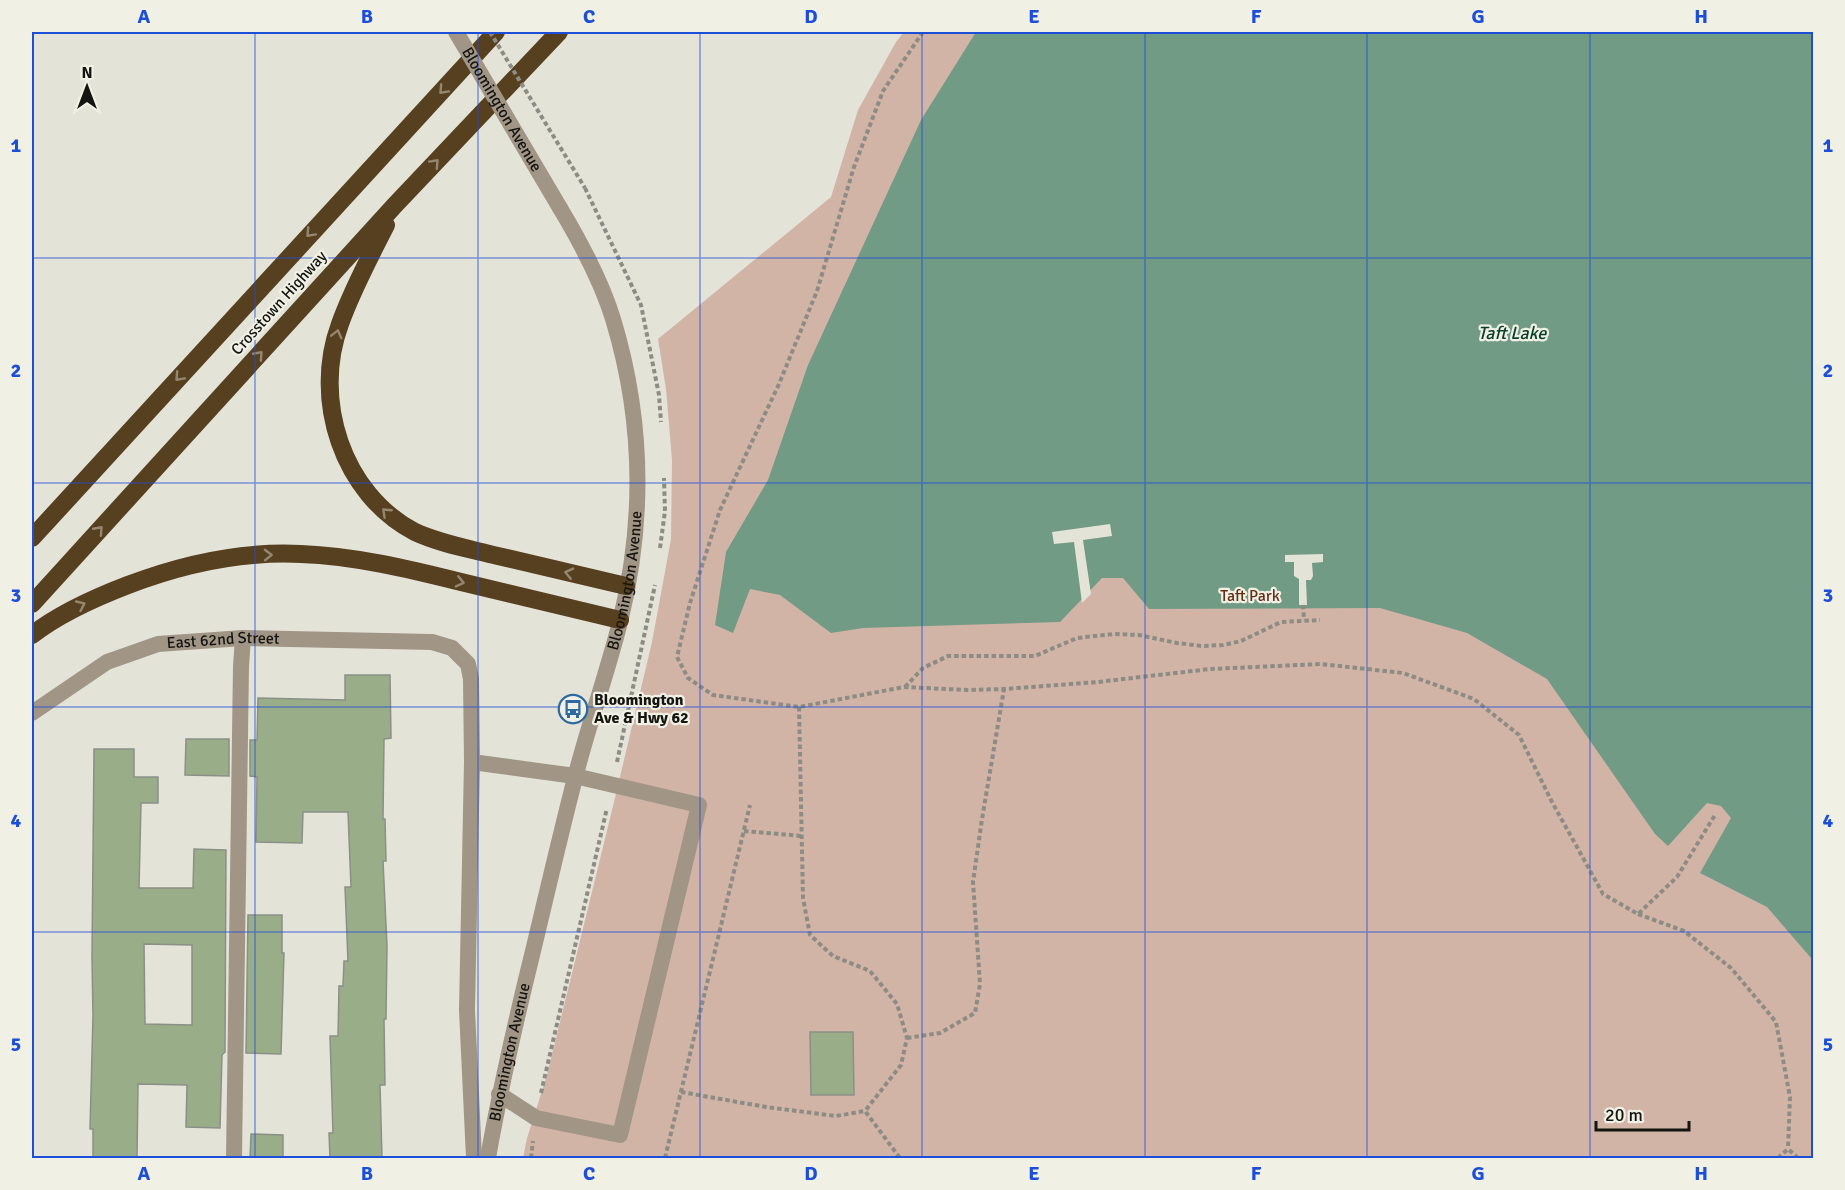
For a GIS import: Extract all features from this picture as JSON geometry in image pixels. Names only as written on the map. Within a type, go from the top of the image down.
[{"type":"highway","name":"Crosstown Highway","points":[[32,538],[496,32]]},
{"type":"highway","name":"Crosstown Highway","points":[[32,604],[395,205],[559,32]]},
{"type":"highway","points":[[395,205],[343,316],[331,361],[329,398],[337,434],[349,465],[369,495],[394,519],[416,532],[449,544],[626,586]]},
{"type":"highway","points":[[32,635],[54,618],[112,591],[161,572],[209,561],[256,555],[300,554],[354,559],[412,570],[620,620]]},
{"type":"street","name":"Bloomington Avenue","points":[[456,32],[588,256],[613,317],[626,371],[635,427],[639,480],[635,533],[620,620],[575,776],[499,1094],[488,1158]]},
{"type":"street","points":[[234,1158],[243,638]]},
{"type":"street","name":"East 62nd Street","points":[[32,713],[107,662],[158,644],[243,638],[432,642]]},
{"type":"street","name":"Bloomington Avenue","points":[[432,642],[452,648],[468,664],[471,679],[472,762],[467,1011],[474,1158]]},
{"type":"street","points":[[472,762],[575,776],[699,805],[620,1136],[536,1118],[499,1094]]},
{"type":"path","points":[[490,32],[585,188]]},
{"type":"path","points":[[923,32],[883,91],[854,167],[817,291],[779,384],[720,510],[690,603],[677,657],[688,678],[713,695],[800,707],[904,687],[1004,689],[1098,682],[1210,669],[1321,664],[1403,673],[1474,699],[1519,735],[1552,802],[1603,894],[1638,914],[1684,931],[1731,968],[1776,1022],[1790,1097],[1788,1149],[1778,1158]]},
{"type":"path","points":[[1303,605],[1304,620]]},
{"type":"path","points":[[904,687],[923,668],[948,656],[1035,656],[1062,643],[1092,634],[1139,635],[1202,646],[1223,645],[1241,641],[1281,622],[1320,620]]},
{"type":"path","points":[[907,1038],[940,1033],[975,1012],[980,984],[974,882],[981,819],[1004,689]]},
{"type":"path","points":[[681,1092],[766,1107],[836,1116],[865,1111],[901,1065],[907,1038],[897,1004],[870,971],[833,956],[810,935],[803,898],[800,707]]},
{"type":"path","points":[[665,1158],[750,805]]},
{"type":"path","points":[[1638,914],[1677,877],[1715,814]]},
{"type":"path","points":[[744,831],[802,836]]},
{"type":"path","points":[[865,1111],[900,1158]]},
{"type":"path","points":[[1788,1149],[1798,1158]]},
{"type":"green space","name":"Taft Park","points":[[904,32],[1813,32],[1813,1158],[523,1158],[547,1075],[614,802],[652,642],[671,539],[672,460],[666,389],[658,339],[831,197],[858,110],[896,42]]},
{"type":"water","name":"Taft Lake","points":[[976,32],[1813,32],[1813,984],[1811,958],[1767,907],[1700,873],[1731,818],[1721,806],[1707,803],[1668,846],[1655,834],[1547,679],[1467,633],[1380,608],[1149,609],[1123,578],[1102,578],[1060,622],[863,628],[831,633],[780,595],[750,589],[733,633],[715,625],[726,552],[768,480],[808,365],[921,120]]},
{"type":"pier","points":[[1110,524],[1112,536],[1083,540],[1091,594],[1082,603],[1074,542],[1054,544],[1052,532]]},
{"type":"pier","points":[[1323,554],[1323,562],[1312,563],[1313,576],[1311,580],[1306,580],[1307,605],[1299,605],[1299,579],[1294,576],[1294,562],[1285,562],[1285,555]]},
{"type":"building","points":[[345,675],[390,675],[391,738],[384,739],[383,819],[385,819],[386,861],[383,861],[387,946],[386,1019],[384,1019],[385,1085],[380,1085],[382,1158],[330,1158],[329,1133],[333,1133],[330,1036],[338,1036],[339,986],[343,986],[344,961],[348,961],[345,887],[351,887],[348,812],[303,812],[302,843],[256,842],[257,777],[250,776],[250,740],[257,740],[258,698],[345,700]]},
{"type":"building","points":[[186,739],[229,739],[229,776],[185,775]]},
{"type":"building","points":[[94,749],[134,749],[134,777],[158,777],[158,803],[141,803],[139,888],[193,888],[194,849],[226,850],[225,1052],[222,1055],[220,1128],[186,1127],[187,1085],[138,1084],[137,1158],[93,1158],[93,1129],[90,1129]],"holes":[[[144,944],[192,945],[192,1025],[145,1024]]]},
{"type":"building","points":[[248,915],[282,915],[282,953],[284,953],[281,1054],[246,1053]]},
{"type":"building","points":[[810,1032],[853,1032],[854,1095],[811,1095]]},
{"type":"building","points":[[251,1134],[283,1135],[283,1158],[250,1158]]},
{"type":"place","name":"Bloomington Ave & Hwy 62","points":[[573,709]]}]
